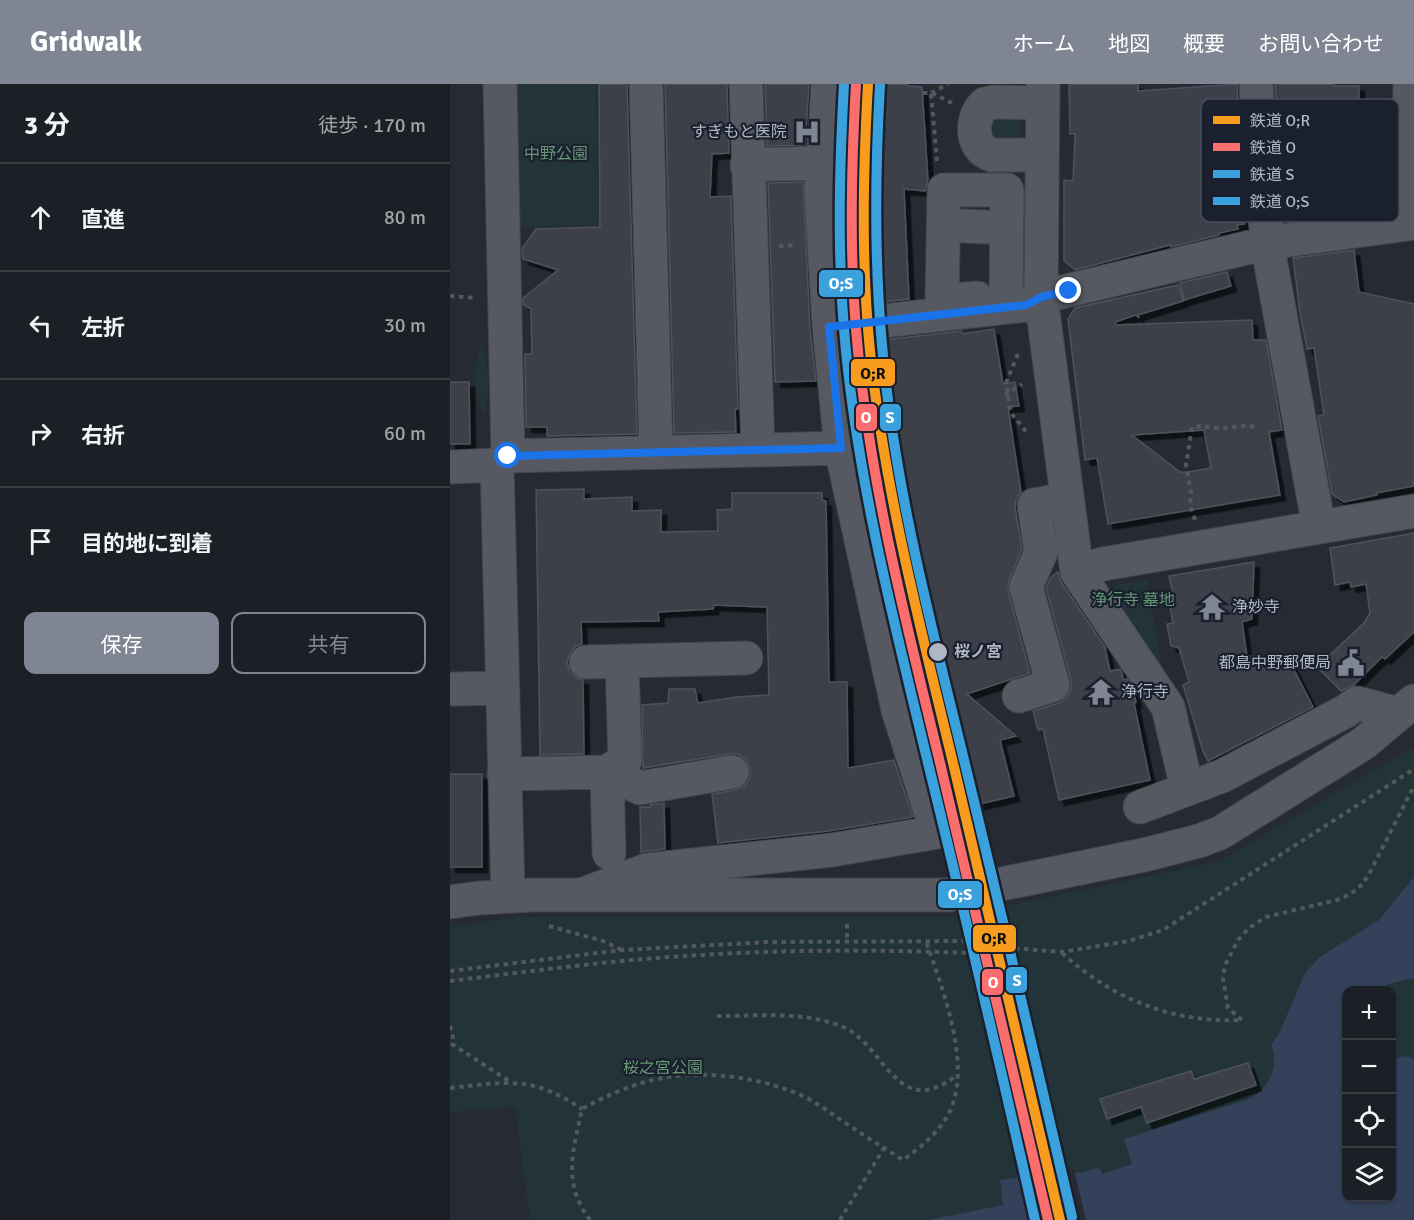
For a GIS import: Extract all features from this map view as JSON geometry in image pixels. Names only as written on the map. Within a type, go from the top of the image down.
[{"type":"street","points":[[500,84],[502,688],[508,896]]},
{"type":"street","points":[[646,84],[656,452]]},
{"type":"street","points":[[746,84],[758,450]]},
{"type":"street","points":[[581,895],[647,870],[832,850],[937,832],[906,762],[898,710],[841,448],[829,327],[821,163],[828,84]]},
{"type":"street","points":[[1256,84],[1257,99]]},
{"type":"street","points":[[984,302],[1007,190],[963,181],[944,190],[942,301],[1026,305],[1041,297],[1268,243],[1410,223],[1410,84]]},
{"type":"street","points":[[1042,155],[984,153],[976,141],[975,117],[985,104],[1043,93],[1041,297],[1077,572],[1168,707],[1187,788]]},
{"type":"street","points":[[747,165],[821,163]]},
{"type":"street","points":[[963,181],[975,226],[984,302]]},
{"type":"street","points":[[1266,222],[1268,243],[1320,527]]},
{"type":"street","points":[[829,327],[984,302]]},
{"type":"street","points":[[450,467],[503,460],[656,452],[841,448]]},
{"type":"street","points":[[1019,696],[1053,685],[1026,587],[1041,552],[1034,505],[1067,499]]},
{"type":"street","points":[[1077,572],[1103,564],[1414,511]]},
{"type":"street","points":[[586,662],[746,658]]},
{"type":"street","points":[[607,772],[625,760],[622,661]]},
{"type":"street","points":[[454,689],[502,688]]},
{"type":"street","points":[[1140,807],[1222,776],[1346,711],[1357,703],[1406,708]]},
{"type":"street","points":[[450,902],[479,897],[508,896],[948,895],[1144,855],[1199,841],[1220,833],[1364,743],[1406,708]]},
{"type":"street","points":[[504,774],[607,772],[640,789],[732,772]]},
{"type":"street","points":[[607,772],[609,853]]},
{"type":"path","points":[[931,93],[948,84]]},
{"type":"path","points":[[923,93],[931,93],[957,105]]},
{"type":"path","points":[[931,93],[963,181]]},
{"type":"path","points":[[750,246],[824,245]]},
{"type":"path","points":[[450,296],[463,296]]},
{"type":"path","points":[[1006,383],[1011,413],[1030,437]]},
{"type":"path","points":[[1007,395],[1016,388]]},
{"type":"path","points":[[1195,525],[1190,506],[1191,493],[1186,465],[1192,427],[1209,426],[1218,429],[1250,424],[1257,428]]},
{"type":"path","points":[[1062,952],[1101,983],[1164,1012],[1220,1020],[1242,1020],[1228,1008],[1222,978],[1225,965],[1238,940],[1249,928],[1266,916],[1341,899],[1358,889],[1368,876],[1414,786]]},
{"type":"path","points":[[553,927],[603,941],[622,950]]},
{"type":"path","points":[[582,1109],[620,1090],[669,1077],[699,1076],[747,1080],[778,1087],[805,1097],[832,1112],[850,1127],[903,1160],[920,1148],[937,1131],[951,1110],[957,1074],[958,1059],[951,1020],[926,941]]},
{"type":"path","points":[[450,981],[623,960],[767,952],[976,953],[979,944]]},
{"type":"path","points":[[717,1016],[806,1017],[817,1018],[844,1027],[862,1040],[895,1079],[915,1088],[940,1086],[957,1074]]},
{"type":"path","points":[[450,1026],[453,1034],[452,1044],[510,1082]]},
{"type":"path","points":[[450,1088],[510,1082],[534,1085],[552,1091],[582,1109]]},
{"type":"path","points":[[582,1109],[571,1173],[576,1198],[590,1220]]},
{"type":"path","points":[[840,1220],[884,1148]]},
{"type":"green space","name":"中野公園","points":[[514,84],[596,84],[599,225],[517,227]]},
{"type":"green space","points":[[1020,116],[1020,142],[994,141],[987,122],[990,118]]},
{"type":"green space","points":[[481,345],[488,380],[485,415],[478,399],[475,381],[476,362]]},
{"type":"green space","name":"浄行寺 墓地","points":[[1147,579],[1163,675],[1111,597],[1116,585]]},
{"type":"green space","name":"桜之宮公園","points":[[1414,747],[1414,1075],[1396,1081],[1396,986],[1342,986],[1342,999],[1292,1113],[1102,1174],[1099,1167],[1081,1173],[1062,1171],[1000,1180],[1003,1205],[928,1220],[530,1220],[515,1107],[450,1112],[450,927],[514,917],[954,917],[1220,861]]},
{"type":"water","points":[[1414,877],[1414,978],[1386,986],[1342,986],[1342,1202],[1396,1202],[1396,1057],[1407,1056],[1414,1060],[1414,1220],[928,1220],[1003,1205],[1000,1180],[1062,1171],[1081,1173],[1099,1167],[1102,1174],[1132,1164],[1124,1139],[1252,1098],[1264,1087],[1272,1074],[1274,1060],[1271,1044],[1278,1036],[1305,973],[1320,957],[1379,920]]},
{"type":"pier","points":[[1074,1169],[1086,1220],[1049,1220],[1037,1171]]},
{"type":"building","points":[[599,84],[627,84],[637,434],[547,436],[547,427],[526,427],[525,354],[532,354],[531,309],[523,304],[523,298],[558,270],[523,259],[522,249],[536,229],[600,227]]},
{"type":"building","points":[[665,84],[727,84],[729,153],[712,154],[710,197],[731,196],[738,409],[735,409],[736,432],[674,433]]},
{"type":"building","points":[[765,84],[809,84],[805,145],[767,146]]},
{"type":"building","points":[[847,84],[908,84],[908,86],[922,87],[928,180],[925,191],[904,189],[909,299],[847,306],[840,190]]},
{"type":"building","points":[[1069,84],[1138,84],[1138,91],[1237,84],[1238,99],[1201,99],[1201,222],[1244,222],[1245,224],[1237,225],[1238,229],[1219,233],[1219,235],[1171,247],[1170,245],[1075,270],[1064,261],[1064,180],[1073,181],[1075,134],[1070,134]]},
{"type":"building","points":[[1275,84],[1359,86],[1359,99],[1276,99]]},
{"type":"building","points":[[803,182],[810,328],[816,381],[775,382],[768,183]]},
{"type":"building","points":[[1354,250],[1359,292],[1414,304],[1414,486],[1344,502],[1332,494],[1318,416],[1324,415],[1314,348],[1307,349],[1293,258]]},
{"type":"building","points":[[1227,272],[1231,286],[1184,300],[1180,283]]},
{"type":"building","points":[[1178,285],[1183,301],[1138,315],[1139,318],[1136,315],[1115,322],[1116,325],[1252,320],[1253,340],[1266,340],[1282,430],[1269,432],[1280,495],[1108,524],[1097,458],[1085,460],[1068,319],[1075,308]],"holes":[[[1204,430],[1211,468],[1180,472],[1132,435]]]},
{"type":"building","points":[[994,329],[1003,384],[1015,382],[1019,406],[1008,407],[1021,492],[1016,499],[1015,507],[1022,549],[1009,580],[1008,591],[1030,673],[967,694],[1016,736],[1000,740],[1014,796],[950,811],[916,705],[860,445],[849,344]]},
{"type":"building","points":[[450,382],[469,382],[470,444],[450,444]]},
{"type":"building","points":[[584,489],[584,499],[632,497],[632,511],[661,510],[661,532],[718,531],[717,510],[732,509],[732,493],[822,493],[822,500],[826,501],[829,682],[847,682],[848,768],[894,760],[913,817],[829,831],[718,843],[712,794],[744,786],[750,778],[750,769],[746,760],[738,754],[729,754],[643,768],[642,705],[668,703],[669,689],[695,689],[698,703],[769,695],[767,607],[714,605],[713,609],[658,612],[659,621],[581,622],[582,644],[576,646],[570,653],[567,662],[570,672],[583,680],[584,754],[540,755],[536,490]]},
{"type":"building","points":[[1414,533],[1414,632],[1385,659],[1382,657],[1354,685],[1341,691],[1317,667],[1364,623],[1370,613],[1366,584],[1351,587],[1350,582],[1335,585],[1330,548]]},
{"type":"building","points":[[1254,562],[1252,619],[1242,622],[1247,656],[1288,658],[1313,707],[1208,761],[1183,685],[1189,682],[1179,648],[1171,646],[1167,624],[1173,623],[1168,595],[1173,594],[1169,576]]},
{"type":"building","points":[[1058,572],[1061,582],[1105,647],[1110,671],[1120,669],[1124,680],[1127,679],[1133,689],[1150,780],[1059,800],[1043,729],[1038,730],[1033,711],[1059,703],[1067,697],[1071,689],[1071,680],[1046,588],[1051,577]]},
{"type":"building","points":[[450,774],[482,774],[482,867],[450,867]]},
{"type":"building","points":[[664,803],[665,849],[641,852],[640,807]]},
{"type":"building","points":[[1248,1063],[1256,1085],[1147,1123],[1141,1107],[1107,1119],[1100,1099],[1191,1071],[1194,1079]]},
{"type":"rail line","name":"O;S","points":[[844,84],[840,184],[841,284],[846,351],[860,456],[880,560],[1035,1220]]},
{"type":"rail line","name":"O","points":[[856,84],[852,184],[853,284],[858,351],[872,456],[892,560],[1048,1220]]},
{"type":"rail line","name":"O;R","points":[[868,84],[864,184],[865,284],[870,351],[885,456],[917,612],[1060,1220]]},
{"type":"rail line","name":"S","points":[[880,85],[876,183],[878,280],[882,345],[895,450],[915,554],[1072,1217]]},
{"type":"place","name":"すぎもと医院","points":[[807,132]]},
{"type":"place","name":"浄妙寺","points":[[1212,607]]},
{"type":"place","name":"桜ノ宮","points":[[938,652]]},
{"type":"place","name":"都島中野郵便局","points":[[1351,663]]},
{"type":"place","name":"浄行寺","points":[[1101,692]]},
{"type":"route","points":[[508,456],[841,448],[829,327],[1026,305],[1041,297],[1069,291]]}]
